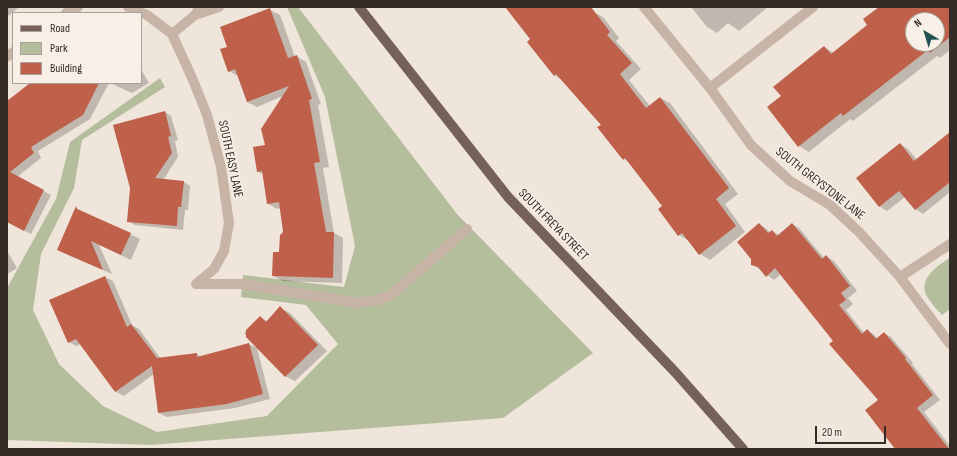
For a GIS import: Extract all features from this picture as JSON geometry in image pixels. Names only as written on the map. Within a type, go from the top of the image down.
[{"type":"main road","name":"SOUTH FREYA STREET","points":[[359,7],[508,197],[676,373],[743,449]]},
{"type":"street","points":[[68,12],[78,7]]},
{"type":"street","points":[[128,7],[142,12]]},
{"type":"street","points":[[142,12],[147,14],[172,34],[198,11],[219,7]]},
{"type":"street","name":"SOUTH GREYSTONE LANE","points":[[644,7],[710,88],[751,145],[790,181],[830,205],[859,232],[900,277],[950,344]]},
{"type":"street","points":[[710,88],[813,7]]},
{"type":"street","name":"SOUTH EASY LANE","points":[[172,34],[207,114],[221,167],[229,223],[224,251],[218,263],[196,284],[243,284],[356,302],[378,300],[391,294],[467,228]]},
{"type":"street","points":[[900,277],[950,244]]},
{"type":"green space","points":[[287,7],[298,7],[457,214],[593,353],[503,418],[150,445],[7,440],[7,288],[56,199],[70,142],[160,78],[165,87],[82,140],[74,188],[41,254],[33,310],[59,364],[103,406],[157,432],[267,416],[338,344],[306,305],[241,297],[243,275],[344,287],[355,246],[325,97]]},
{"type":"green space","points":[[950,258],[950,309],[942,315],[928,298],[925,291],[925,285],[926,280],[934,269]]},
{"type":"building","points":[[505,7],[591,7],[610,32],[607,35],[632,63],[620,74],[646,108],[660,97],[729,188],[716,199],[736,226],[699,255],[682,233],[678,236],[658,209],[662,206],[625,158],[623,160],[597,127],[601,125],[556,74],[554,76],[527,42],[530,39]]},
{"type":"building","points":[[879,7],[950,7],[950,37],[945,41],[945,12],[905,12],[905,52],[925,52],[843,116],[841,113],[798,147],[767,107],[781,96],[773,87],[824,46],[831,54],[867,25],[863,19]]},
{"type":"building","points":[[270,8],[288,58],[297,55],[312,99],[309,100],[320,162],[314,163],[326,232],[334,232],[333,278],[272,276],[273,252],[279,252],[280,235],[283,232],[279,202],[267,204],[262,171],[257,172],[253,147],[265,145],[261,129],[289,86],[247,102],[235,69],[228,72],[220,49],[227,47],[220,27]]},
{"type":"building","points":[[29,84],[98,84],[83,115],[31,147],[34,153],[10,172],[44,190],[24,231],[7,222],[7,101]]},
{"type":"building","points":[[165,111],[171,136],[168,137],[172,153],[155,178],[184,181],[181,207],[178,207],[177,226],[127,222],[130,188],[113,125]]},
{"type":"building","points":[[950,132],[950,182],[915,210],[899,191],[879,207],[856,178],[900,143],[914,161]]},
{"type":"building","points":[[76,206],[77,209],[131,233],[121,255],[91,241],[103,270],[57,250]]},
{"type":"building","points":[[759,223],[768,233],[772,230],[777,236],[792,223],[822,259],[826,255],[850,286],[841,293],[846,300],[839,305],[862,334],[867,329],[876,339],[884,332],[906,358],[905,359],[933,395],[917,408],[949,449],[895,449],[865,410],[878,400],[829,344],[833,341],[775,268],[766,277],[758,267],[751,265],[751,259],[737,242]]},
{"type":"building","points":[[105,276],[127,327],[131,324],[157,358],[197,353],[197,357],[249,343],[263,394],[227,404],[158,413],[152,366],[115,392],[76,339],[68,343],[49,300]]},
{"type":"building","points":[[280,306],[318,345],[285,377],[246,337],[246,330],[260,316],[266,322]]}]
